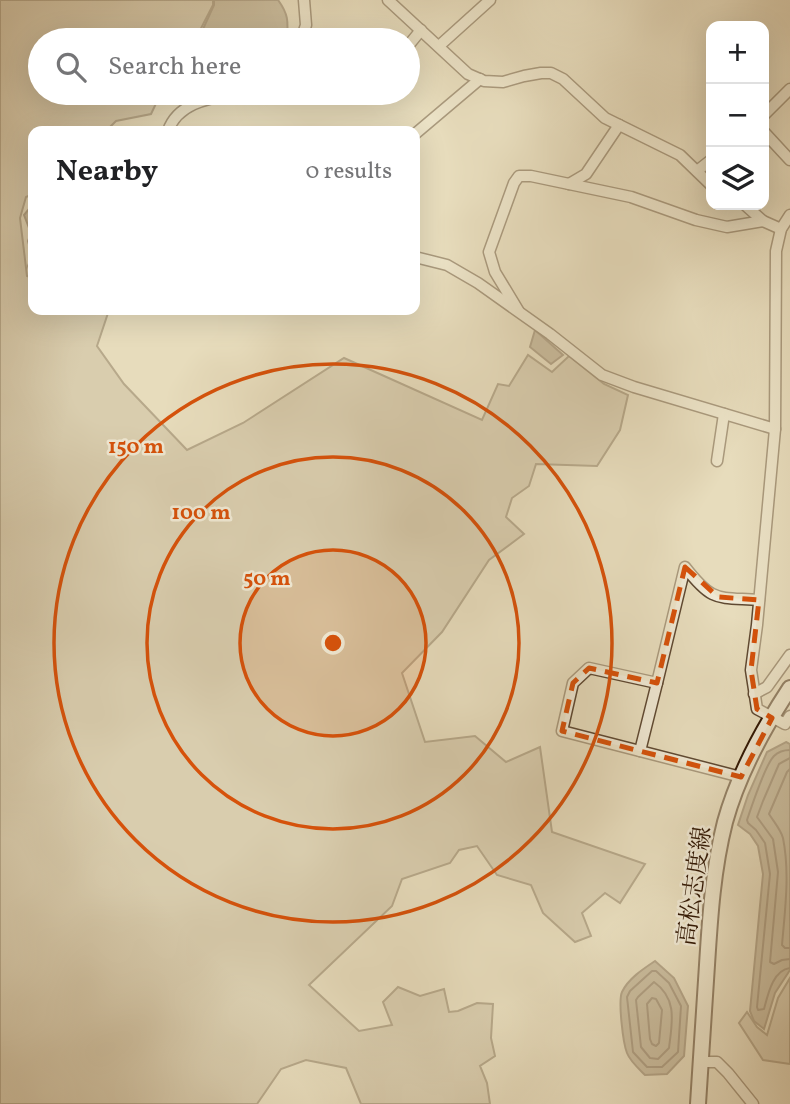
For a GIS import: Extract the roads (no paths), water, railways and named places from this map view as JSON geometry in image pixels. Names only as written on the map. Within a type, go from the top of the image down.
[{"type":"main road","name":"高松志度線","points":[[698,1104],[709,926],[715,871],[725,821],[750,756],[784,721],[790,688]]},
{"type":"street","points":[[304,0],[305,28]]},
{"type":"street","points":[[388,0],[419,28]]},
{"type":"street","points":[[439,46],[490,0]]},
{"type":"street","points":[[421,30],[468,74],[480,79],[503,82],[541,73],[563,79],[605,118],[680,155],[706,180]]},
{"type":"street","points":[[420,130],[480,79]]},
{"type":"street","points":[[769,110],[790,89]]},
{"type":"street","points":[[170,126],[179,113],[192,105]]},
{"type":"street","points":[[569,184],[586,174],[619,125]]},
{"type":"street","points":[[769,137],[790,160]]},
{"type":"street","points":[[697,171],[706,164]]},
{"type":"street","points":[[520,313],[495,272],[489,251],[519,176],[531,176],[631,197],[696,220],[727,227],[763,221]]},
{"type":"street","points":[[751,210],[763,221],[781,229]]},
{"type":"street","points":[[784,721],[757,709],[751,670],[775,429],[776,251],[781,229],[790,215]]},
{"type":"street","points":[[420,258],[447,265],[478,283],[602,375],[775,429]]},
{"type":"street","points":[[718,461],[724,414]]},
{"type":"street","points":[[640,751],[685,567],[701,587],[718,597],[759,600]]},
{"type":"street","points":[[754,694],[767,687],[790,655]]},
{"type":"street","points":[[657,683],[589,668],[573,683],[562,731],[741,777]]},
{"type":"street","points":[[701,1062],[717,1062],[753,1104]]},
{"type":"water","points":[[214,0],[278,0],[284,10],[288,28],[203,28]]},
{"type":"water","points":[[535,330],[563,355],[551,364],[530,347]]},
{"type":"water","points":[[786,742],[790,744],[790,970],[775,993],[764,1029],[754,1021],[750,1011],[763,874],[758,846],[750,834],[738,825],[767,752]]},
{"type":"water","points":[[655,961],[674,978],[688,1006],[684,1056],[667,1074],[645,1075],[627,1053],[621,997],[632,979]]}]
